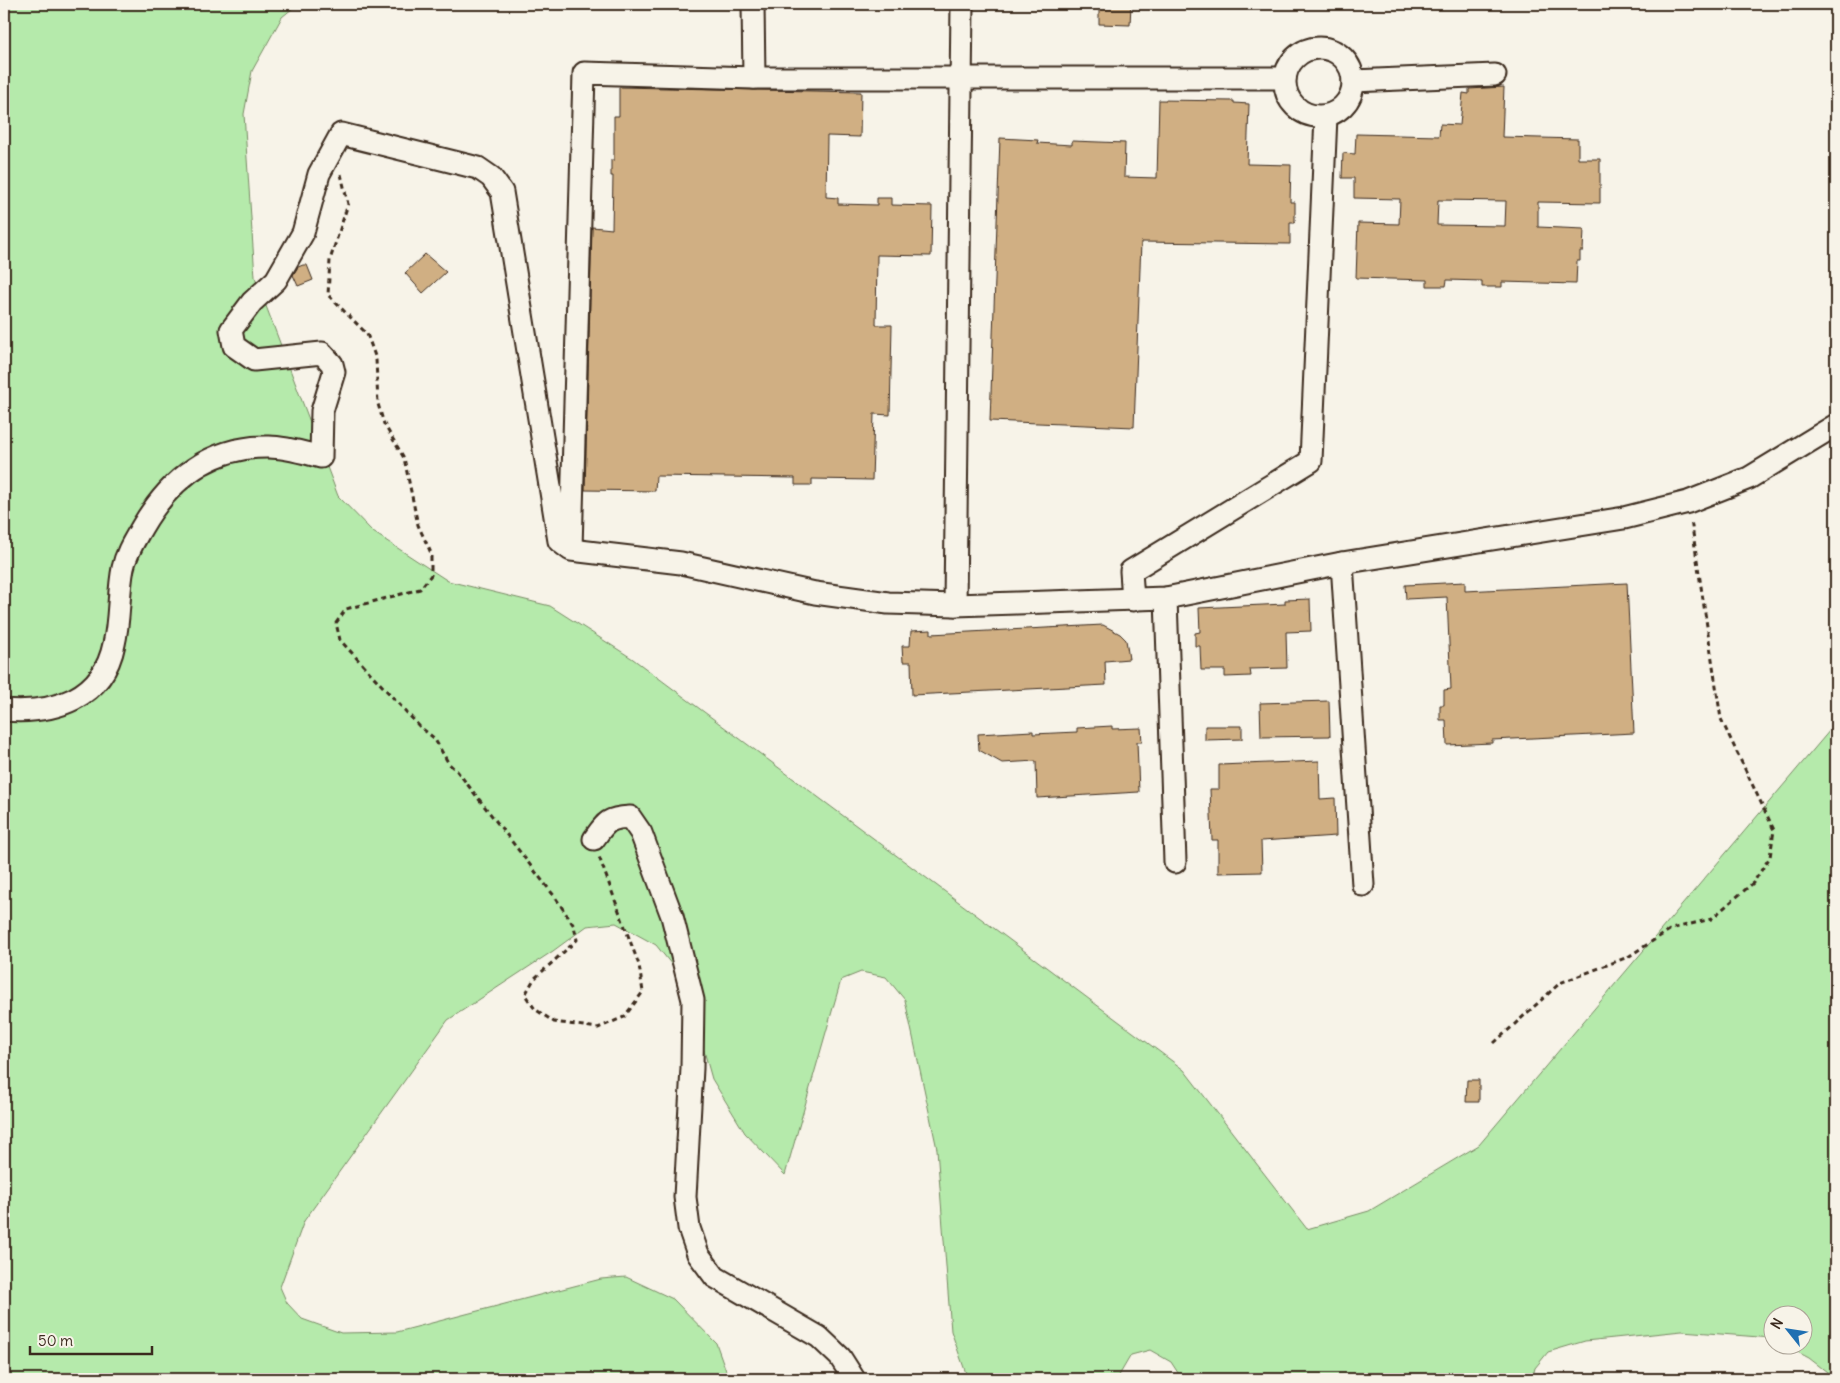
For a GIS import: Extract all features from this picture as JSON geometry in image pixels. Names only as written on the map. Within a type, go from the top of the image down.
[{"type":"street","points":[[753,4],[754,78]]},
{"type":"street","points":[[955,605],[962,4]]},
{"type":"street","points":[[1326,48],[1346,60],[1351,70],[1353,81],[1349,100],[1343,107],[1326,116],[1315,116],[1296,108],[1289,99],[1285,78],[1288,67],[1304,51],[1326,48]]},
{"type":"street","points":[[571,550],[584,73],[754,78],[1285,78]]},
{"type":"street","points":[[1353,81],[1495,75]]},
{"type":"street","points":[[1133,600],[1131,571],[1311,461],[1326,116]]},
{"type":"street","points":[[4,710],[28,712],[76,700],[96,684],[111,657],[113,649],[123,569],[127,552],[152,510],[175,482],[210,458],[236,450],[270,447],[321,457],[322,411],[334,372],[332,364],[322,353],[254,360],[234,346],[231,330],[252,302],[276,280],[303,233],[320,174],[341,134],[478,168],[491,177],[502,192],[559,541],[571,550],[681,563],[833,596],[888,603],[955,605],[1166,598],[1342,563],[1624,518],[1688,502],[1749,478],[1836,425]]},
{"type":"street","points":[[1342,563],[1363,885]]},
{"type":"street","points":[[1166,598],[1175,862]]},
{"type":"street","points":[[594,839],[606,822],[618,817],[630,817],[642,833],[672,916],[693,1000],[692,1068],[685,1197],[689,1228],[698,1254],[716,1277],[820,1337],[840,1357],[854,1379]]},
{"type":"path","points":[[338,165],[348,204],[330,260],[328,295],[367,334],[376,359],[378,404],[384,424],[404,458],[418,525],[431,553],[431,576],[420,589],[346,609],[336,623],[340,640],[414,720],[434,738],[449,764],[457,771],[488,810],[555,897],[574,926],[577,940],[534,979],[525,995],[535,1009],[554,1022],[598,1028],[624,1017],[643,992],[638,965],[601,867],[594,839]]},
{"type":"path","points":[[1494,1043],[1560,983],[1628,957],[1671,929],[1711,919],[1752,883],[1770,857],[1774,830],[1721,719],[1688,502]]},
{"type":"green space","points":[[4,4],[298,4],[282,17],[252,71],[244,114],[255,277],[338,496],[373,532],[448,581],[550,606],[633,659],[1184,1070],[1307,1229],[1369,1211],[1479,1145],[1836,723],[1836,1379],[1805,1356],[1812,1356],[1812,1306],[1762,1306],[1762,1337],[1682,1331],[1585,1341],[1548,1352],[1535,1368],[1532,1379],[1182,1379],[1171,1362],[1150,1350],[1131,1355],[1117,1379],[968,1379],[951,1331],[937,1149],[905,1000],[886,977],[861,972],[841,980],[785,1175],[745,1133],[712,1079],[684,980],[656,945],[616,923],[587,926],[553,951],[448,1020],[304,1221],[280,1287],[287,1303],[302,1319],[341,1333],[397,1332],[601,1279],[626,1277],[673,1299],[716,1343],[729,1379],[4,1379]]},
{"type":"building","points":[[1099,4],[1131,4],[1130,25],[1099,24]]},
{"type":"building","points":[[619,87],[861,92],[860,137],[827,136],[826,197],[838,198],[838,204],[877,205],[877,198],[891,198],[891,205],[932,206],[931,256],[877,255],[876,325],[892,325],[890,415],[874,414],[872,480],[812,479],[812,485],[795,485],[795,478],[656,476],[655,491],[585,490],[592,227],[612,229],[613,176],[611,176],[611,160],[614,160],[614,116],[619,116]]},
{"type":"building","points":[[1504,87],[1502,137],[1578,139],[1578,159],[1600,159],[1600,203],[1538,202],[1538,227],[1584,229],[1583,251],[1580,251],[1580,261],[1577,261],[1576,284],[1502,282],[1502,287],[1482,287],[1482,281],[1447,280],[1446,286],[1427,286],[1427,280],[1356,278],[1358,223],[1399,224],[1400,199],[1354,198],[1354,178],[1342,178],[1343,153],[1355,154],[1356,134],[1439,136],[1440,124],[1460,125],[1463,93],[1469,94],[1469,89]],"holes":[[[1438,200],[1506,201],[1505,226],[1437,225]]]},
{"type":"building","points":[[1159,100],[1234,101],[1234,103],[1249,104],[1247,164],[1291,165],[1290,202],[1295,202],[1295,223],[1290,223],[1290,244],[1141,242],[1134,427],[990,421],[1000,138],[1038,140],[1037,143],[1072,145],[1072,141],[1125,143],[1124,177],[1157,178]]},
{"type":"building","points":[[425,254],[446,272],[423,293],[405,273]]},
{"type":"building","points":[[307,265],[313,280],[298,286],[293,275],[298,267]]},
{"type":"building","points":[[1465,582],[1465,591],[1627,583],[1634,733],[1492,740],[1492,743],[1447,745],[1446,720],[1440,720],[1440,705],[1444,705],[1444,690],[1451,689],[1447,597],[1406,599],[1405,585]]},
{"type":"building","points":[[1310,599],[1311,631],[1286,632],[1287,668],[1250,669],[1251,676],[1225,677],[1225,670],[1201,670],[1200,646],[1195,646],[1195,633],[1200,632],[1199,608],[1285,604],[1285,600]]},
{"type":"building","points":[[1103,625],[1120,634],[1126,640],[1129,659],[1105,661],[1106,685],[912,695],[911,662],[903,662],[902,646],[910,646],[911,631],[931,630],[931,634]]},
{"type":"building","points":[[1329,701],[1330,736],[1261,737],[1260,703]]},
{"type":"building","points":[[1112,726],[1112,729],[1141,728],[1142,742],[1137,742],[1139,792],[1037,798],[1036,761],[1002,763],[979,750],[978,734],[1033,731],[1033,734],[1077,732],[1077,728]]},
{"type":"building","points":[[1205,726],[1242,726],[1242,739],[1205,740]]},
{"type":"building","points":[[1319,761],[1320,799],[1335,798],[1336,836],[1261,841],[1262,872],[1218,873],[1218,840],[1212,840],[1210,789],[1219,789],[1219,765]]},
{"type":"building","points":[[1467,1080],[1479,1080],[1479,1102],[1466,1102]]}]
